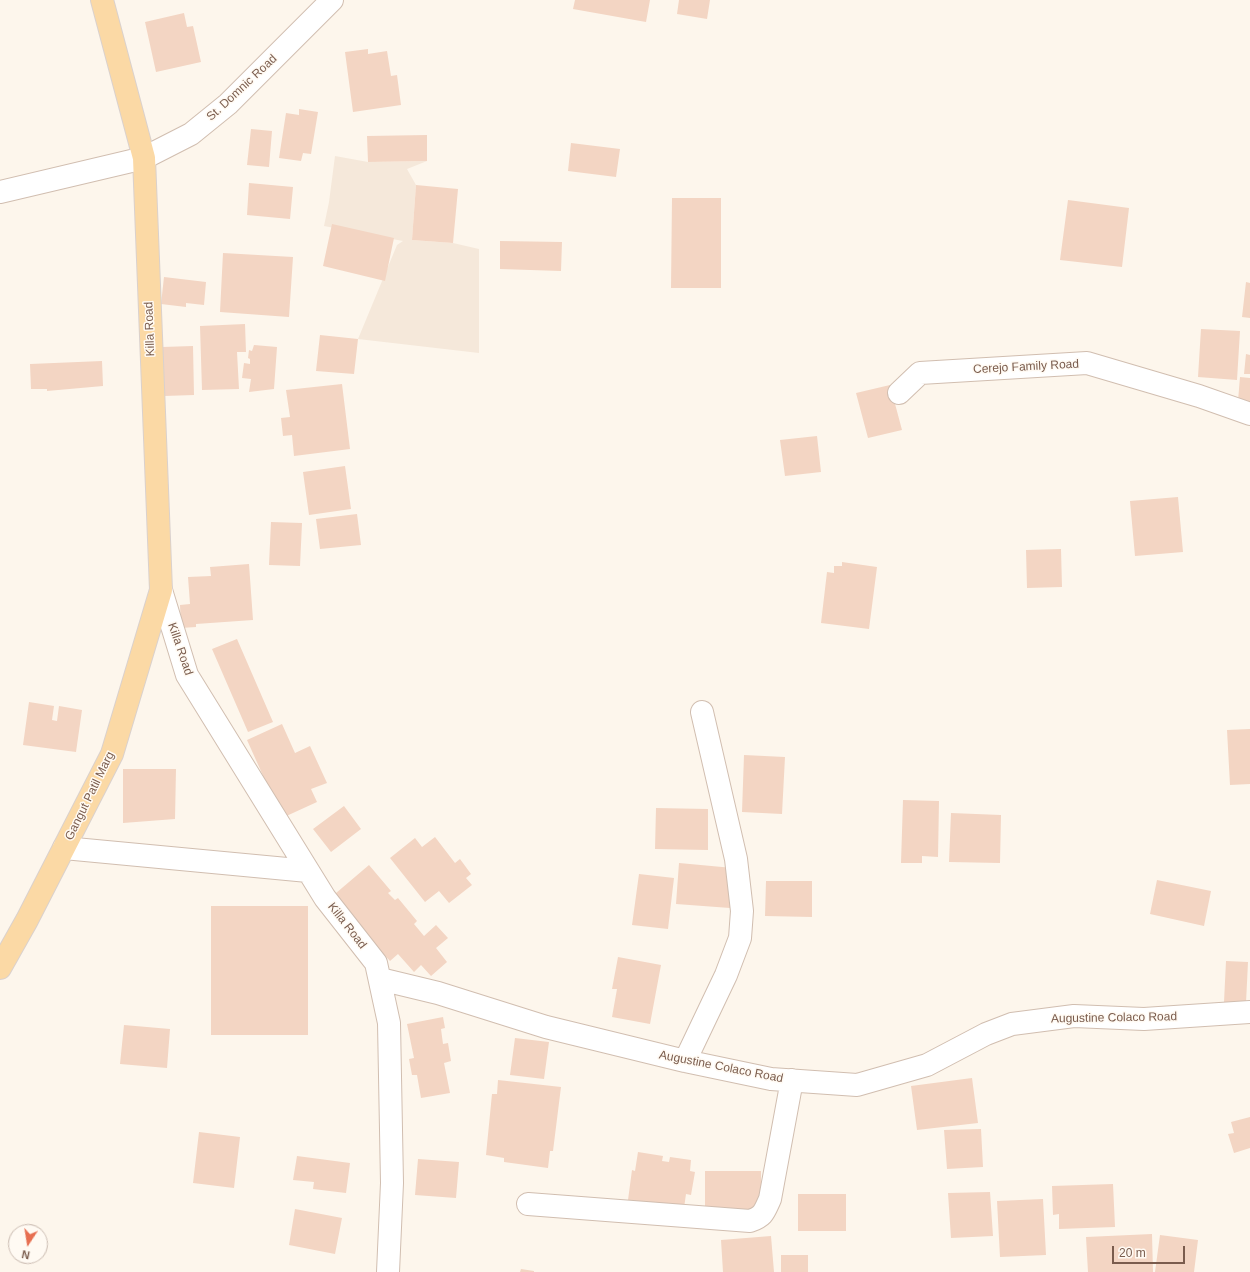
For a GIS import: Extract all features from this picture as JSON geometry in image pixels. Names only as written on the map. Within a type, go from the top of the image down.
[{"type":"main road","name":"Killa Road","points":[[102,0],[144,158],[161,590]]},
{"type":"main road","name":"Gangut Patil Marg","points":[[0,968],[27,920],[112,754],[161,590]]},
{"type":"street","name":"St. Domnic Road","points":[[0,192],[144,158],[191,134],[228,104],[332,0]]},
{"type":"street","name":"Cerejo Family Road","points":[[899,393],[920,373],[1086,363],[1199,396],[1250,414]]},
{"type":"street","name":"Killa Road","points":[[161,590],[187,675],[325,898],[376,962],[389,1023],[392,1183],[388,1272]]},
{"type":"street","points":[[685,1061],[726,975],[740,938],[742,910],[736,859],[702,712]]},
{"type":"street","points":[[64,848],[308,872]]},
{"type":"street","name":"Augustine Colaco Road","points":[[380,979],[438,993],[546,1027],[685,1061],[771,1079],[857,1084],[927,1065],[986,1034],[1012,1024],[1074,1016],[1144,1019],[1250,1012]]},
{"type":"street","points":[[528,1204],[750,1220],[759,1217],[765,1211],[770,1199],[792,1080]]},
{"type":"shaded area","points":[[335,156],[368,162],[427,161],[407,169],[416,185],[412,240],[453,243],[479,249],[479,353],[358,339],[397,245],[403,241],[324,226],[329,202]]},
{"type":"building","points":[[575,0],[650,0],[646,22],[573,9]]},
{"type":"building","points":[[679,0],[710,0],[707,19],[677,14]]},
{"type":"building","points":[[184,13],[187,27],[193,26],[201,62],[156,72],[145,22]]},
{"type":"building","points":[[368,49],[368,54],[387,51],[391,76],[397,75],[401,105],[353,112],[345,52]]},
{"type":"building","points":[[299,109],[318,112],[311,154],[303,153],[301,161],[279,158],[286,113],[299,115]]},
{"type":"building","points":[[251,129],[272,131],[269,167],[247,165]]},
{"type":"building","points":[[427,135],[427,161],[368,162],[367,136]]},
{"type":"building","points":[[571,143],[620,149],[616,177],[568,171]]},
{"type":"building","points":[[249,183],[293,187],[290,219],[247,215]]},
{"type":"building","points":[[416,185],[458,189],[453,243],[412,240]]},
{"type":"building","points":[[672,198],[721,198],[721,288],[671,288]]},
{"type":"building","points":[[1068,200],[1129,208],[1122,267],[1060,260]]},
{"type":"building","points":[[332,224],[394,238],[385,281],[323,266]]},
{"type":"building","points":[[500,241],[562,242],[561,271],[500,269]]},
{"type":"building","points":[[223,253],[293,257],[289,317],[220,312]]},
{"type":"building","points":[[164,277],[206,282],[204,305],[186,303],[186,307],[161,304]]},
{"type":"building","points":[[1246,282],[1250,283],[1250,318],[1242,317]]},
{"type":"building","points":[[245,324],[246,352],[237,352],[239,389],[202,390],[200,326]]},
{"type":"building","points":[[1201,329],[1240,331],[1237,380],[1198,377]]},
{"type":"building","points":[[320,335],[358,339],[354,374],[316,371]]},
{"type":"building","points":[[254,345],[277,347],[274,389],[249,392],[251,379],[242,378],[244,363],[250,364],[250,359],[248,358],[249,350],[252,351]]},
{"type":"building","points":[[193,346],[194,395],[164,396],[162,347]]},
{"type":"building","points":[[1246,354],[1250,355],[1250,374],[1244,374]]},
{"type":"building","points":[[102,361],[103,386],[47,391],[47,389],[31,389],[30,364]]},
{"type":"building","points":[[1240,377],[1250,378],[1250,402],[1238,401]]},
{"type":"building","points":[[342,384],[350,449],[294,456],[292,435],[283,436],[281,418],[290,417],[286,390]]},
{"type":"building","points":[[890,385],[902,430],[868,438],[856,393]]},
{"type":"building","points":[[817,436],[821,472],[785,476],[780,440]]},
{"type":"building","points":[[345,466],[351,509],[309,515],[303,472]]},
{"type":"building","points":[[1178,497],[1183,552],[1135,556],[1130,501]]},
{"type":"building","points":[[357,514],[361,545],[320,549],[316,519]]},
{"type":"building","points":[[271,522],[302,523],[300,566],[269,565]]},
{"type":"building","points":[[1061,549],[1062,587],[1027,588],[1026,550]]},
{"type":"building","points":[[842,562],[877,567],[869,629],[821,623],[827,572],[834,573],[834,566],[842,566]]},
{"type":"building","points":[[249,564],[253,620],[196,624],[196,627],[181,628],[180,605],[190,604],[188,577],[211,576],[210,567]]},
{"type":"building","points":[[237,639],[273,722],[248,732],[212,649]]},
{"type":"building","points":[[29,702],[54,706],[52,720],[57,721],[59,706],[82,710],[76,752],[23,745]]},
{"type":"building","points":[[282,724],[295,753],[310,746],[327,783],[311,789],[317,802],[282,818],[247,740]]},
{"type":"building","points":[[1250,729],[1250,784],[1230,785],[1227,730]]},
{"type":"building","points":[[744,755],[785,757],[782,814],[742,812]]},
{"type":"building","points":[[123,769],[176,769],[175,819],[123,823]]},
{"type":"building","points":[[903,800],[939,801],[938,857],[922,856],[922,863],[901,863]]},
{"type":"building","points":[[344,806],[361,829],[331,852],[313,829]]},
{"type":"building","points":[[656,808],[708,809],[708,850],[655,849]]},
{"type":"building","points":[[951,813],[1001,815],[1000,863],[949,862]]},
{"type":"building","points":[[435,837],[455,863],[460,859],[471,874],[466,878],[472,885],[449,903],[439,891],[425,902],[390,858],[415,838],[422,847]]},
{"type":"building","points":[[679,863],[733,868],[730,908],[676,904]]},
{"type":"building","points":[[369,865],[391,891],[388,893],[395,900],[398,898],[417,921],[414,924],[424,936],[436,925],[448,938],[436,948],[447,962],[431,976],[421,965],[414,972],[398,954],[390,961],[380,950],[376,953],[329,899]]},
{"type":"building","points":[[639,874],[674,878],[668,929],[632,925]]},
{"type":"building","points":[[1157,880],[1211,891],[1204,926],[1150,914]]},
{"type":"building","points":[[766,881],[812,881],[812,917],[765,916]]},
{"type":"building","points":[[211,906],[308,906],[308,1035],[211,1035]]},
{"type":"building","points":[[618,957],[661,965],[650,1024],[612,1017],[617,989],[612,989]]},
{"type":"building","points":[[1226,961],[1248,962],[1246,1003],[1224,1002]]},
{"type":"building","points":[[443,1017],[445,1028],[441,1029],[443,1044],[448,1043],[451,1061],[444,1063],[450,1093],[421,1098],[417,1075],[412,1075],[409,1059],[414,1058],[407,1024]]},
{"type":"building","points":[[124,1025],[170,1029],[167,1068],[120,1064]]},
{"type":"building","points":[[515,1038],[549,1042],[544,1079],[510,1075]]},
{"type":"building","points":[[972,1078],[978,1123],[917,1130],[911,1086]]},
{"type":"building","points":[[498,1080],[561,1087],[553,1151],[550,1151],[548,1168],[504,1162],[504,1158],[486,1155],[492,1094],[497,1094]]},
{"type":"building","points":[[1250,1117],[1250,1148],[1234,1153],[1228,1134],[1234,1133],[1231,1122]]},
{"type":"building","points":[[981,1129],[983,1167],[947,1169],[944,1130]]},
{"type":"building","points":[[199,1132],[240,1137],[234,1188],[193,1183]]},
{"type":"building","points":[[638,1152],[663,1156],[662,1161],[669,1162],[670,1157],[691,1160],[690,1171],[695,1172],[691,1195],[686,1194],[684,1208],[628,1200],[632,1170],[635,1171]]},
{"type":"building","points":[[297,1156],[350,1163],[346,1193],[313,1189],[314,1182],[293,1180]]},
{"type":"building","points":[[418,1159],[459,1162],[456,1198],[415,1195]]},
{"type":"building","points":[[705,1171],[761,1171],[761,1211],[705,1211]]},
{"type":"building","points":[[1113,1184],[1115,1227],[1059,1229],[1059,1214],[1053,1215],[1052,1186]]},
{"type":"building","points":[[990,1192],[993,1236],[951,1238],[948,1193]]},
{"type":"building","points":[[798,1194],[846,1194],[846,1231],[798,1231]]},
{"type":"building","points":[[1043,1199],[1046,1255],[1000,1257],[997,1201]]},
{"type":"building","points":[[295,1209],[342,1218],[335,1254],[289,1245]]},
{"type":"building","points":[[1152,1234],[1153,1272],[1088,1272],[1086,1237]]},
{"type":"building","points":[[1160,1235],[1198,1240],[1194,1272],[1155,1272]]},
{"type":"building","points":[[771,1236],[774,1272],[723,1272],[721,1240]]},
{"type":"building","points":[[781,1255],[808,1255],[808,1272],[781,1272]]},
{"type":"building","points":[[521,1269],[534,1271],[534,1272],[520,1272]]}]
